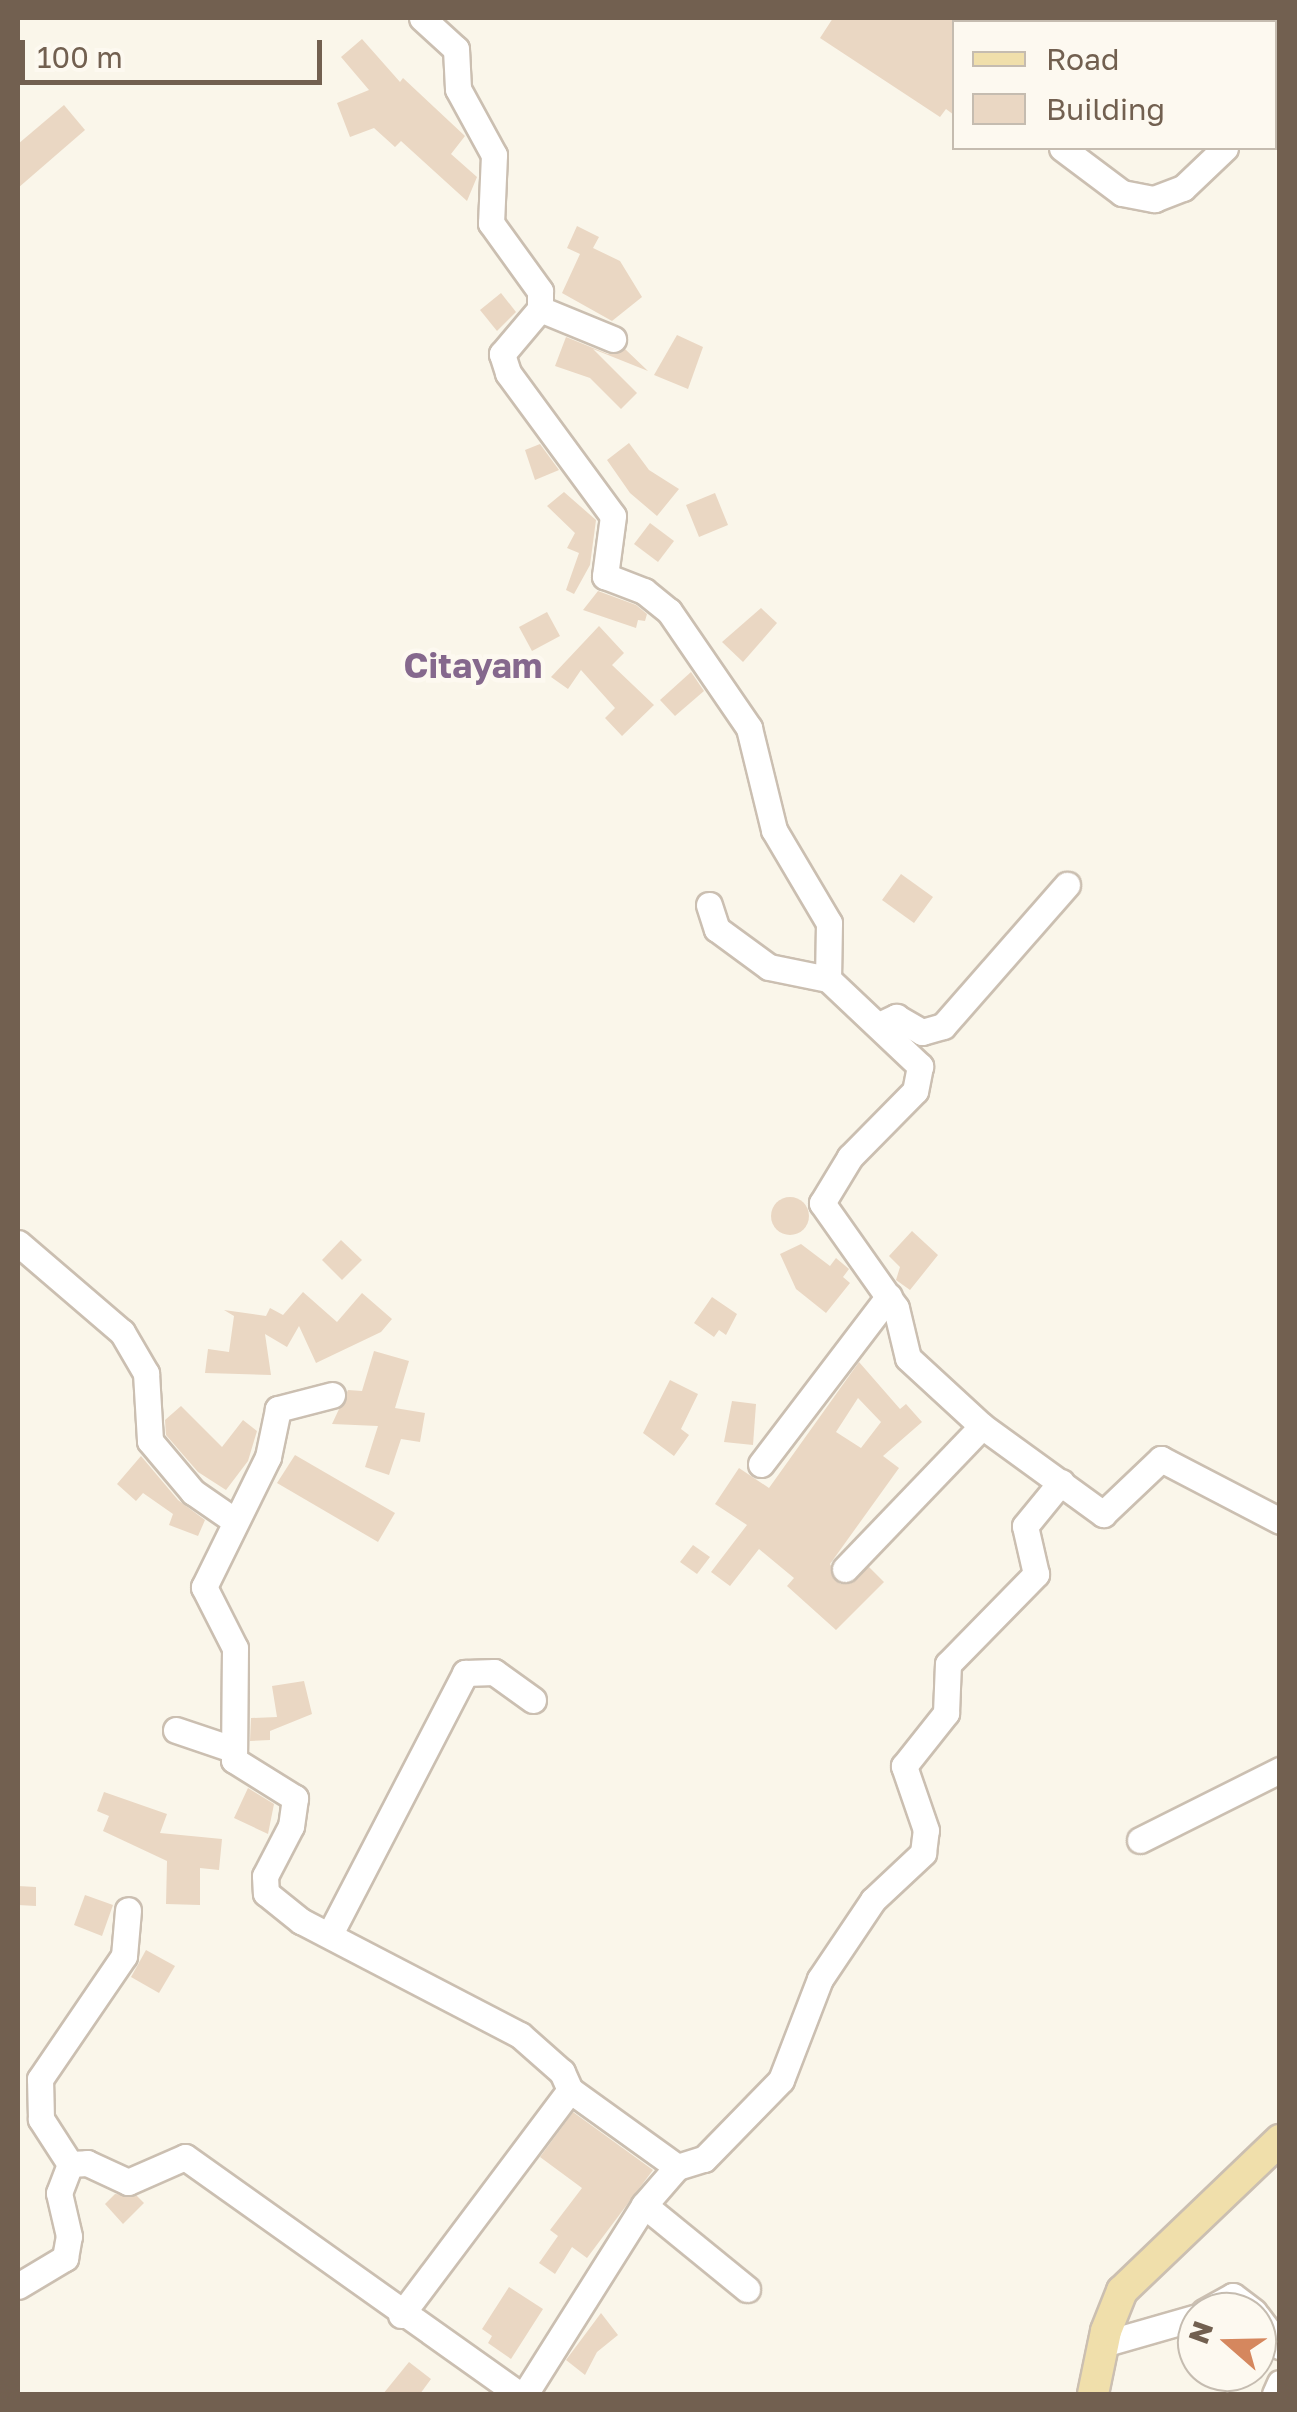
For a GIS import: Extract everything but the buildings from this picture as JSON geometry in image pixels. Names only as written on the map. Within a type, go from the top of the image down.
[{"type":"main road","points":[[1094,2394],[1102,2344],[1122,2291],[1280,2140]]},
{"type":"street","points":[[422,18],[456,48],[458,88],[494,155],[491,223],[527,267],[540,309]]},
{"type":"street","points":[[1065,150],[1122,194],[1154,199],[1184,188],[1223,150]]},
{"type":"street","points":[[540,309],[613,339]]},
{"type":"street","points":[[540,309],[507,344],[502,354],[508,373],[613,516],[606,576],[644,591],[668,612],[749,728],[774,830],[829,922],[828,979]]},
{"type":"street","points":[[881,1024],[896,1017],[922,1032],[943,1026],[1067,885]]},
{"type":"street","points":[[708,905],[717,929],[768,966],[828,979],[881,1024],[920,1066],[920,1082],[850,1157],[822,1203],[889,1296],[908,1358],[982,1426],[1104,1514],[1152,1463],[1167,1460],[1280,1521]]},
{"type":"street","points":[[18,1243],[122,1332],[146,1373],[150,1441],[193,1492],[235,1520]]},
{"type":"street","points":[[761,1464],[889,1296]]},
{"type":"street","points":[[332,1395],[278,1409],[274,1444],[206,1575],[204,1594],[235,1648],[232,1748],[241,1768],[268,1776],[296,1798],[292,1826],[265,1876],[266,1893],[286,1912],[331,1932],[520,2035],[562,2072],[570,2090],[678,2166]]},
{"type":"street","points":[[845,1569],[982,1426]]},
{"type":"street","points":[[70,2164],[87,2163],[128,2182],[175,2157],[196,2161],[494,2387],[522,2394],[644,2205],[678,2166],[704,2159],[781,2080],[820,1979],[873,1900],[923,1853],[926,1830],[904,1766],[946,1713],[948,1664],[1036,1574],[1025,1526],[1061,1482]]},
{"type":"street","points":[[331,1932],[465,1673],[494,1672],[533,1700]]},
{"type":"street","points":[[176,1730],[232,1748]]},
{"type":"street","points":[[1140,1840],[1280,1770]]},
{"type":"street","points":[[70,2164],[41,2119],[40,2078],[124,1956],[128,1910]]},
{"type":"street","points":[[401,2315],[570,2090]]},
{"type":"street","points":[[18,2286],[65,2258],[68,2236],[59,2193],[70,2164]]},
{"type":"street","points":[[644,2205],[747,2288]]},
{"type":"street","points":[[1102,2344],[1177,2323]]},
{"type":"street","points":[[1275,2394],[1280,2383]]},
{"type":"district","name":"Citayam","points":[[473,665]]}]
